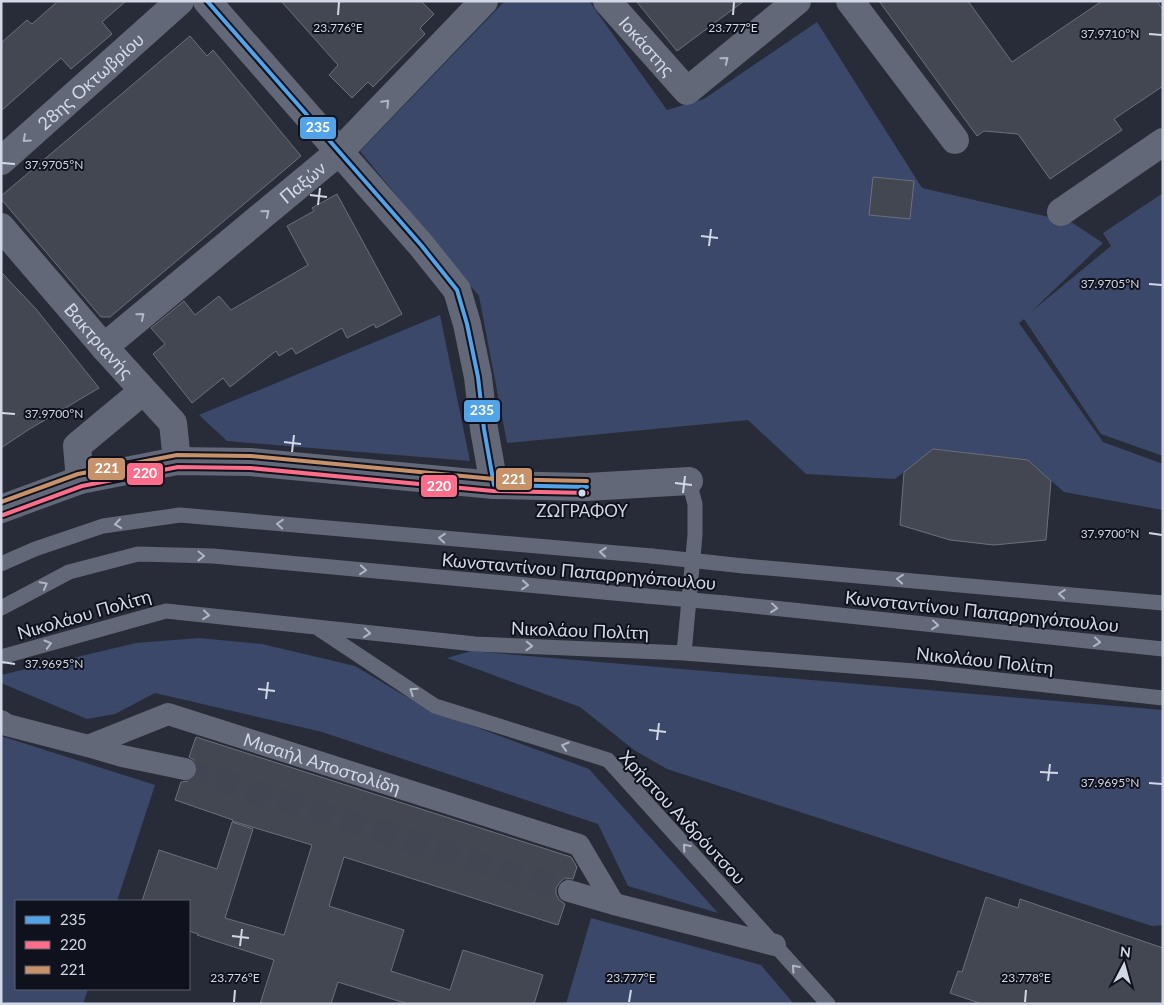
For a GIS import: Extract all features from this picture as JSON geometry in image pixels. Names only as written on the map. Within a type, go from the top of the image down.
[{"type":"street","name":"28ης Οκτωβρίου","points":[[1,161],[180,1]]},
{"type":"street","points":[[207,1],[422,245],[457,290],[467,324],[478,377],[484,429],[494,485]]},
{"type":"street","name":"Παξών","points":[[104,348],[340,151],[484,1]]},
{"type":"street","name":"Ιοκάστης","points":[[607,1],[688,91],[797,1]]},
{"type":"street","points":[[850,1],[955,140]]},
{"type":"street","points":[[1061,212],[1163,142]]},
{"type":"street","name":"Βακτριανής","points":[[1,227],[104,348],[173,423],[177,461]]},
{"type":"street","points":[[80,480],[77,446],[143,391]]},
{"type":"street","points":[[1,509],[80,480],[177,461],[250,462],[494,485],[587,487],[689,481]]},
{"type":"street","name":"Μισαήλ Αποστολίδη","points":[[88,746],[168,714],[579,845],[614,904]]},
{"type":"street","points":[[1,721],[6,725],[122,756],[185,769]]},
{"type":"street","points":[[570,891],[775,945]]},
{"type":"lane","points":[[684,653],[695,535],[695,504],[689,481]]},
{"type":"lane","name":"Κωνσταντίνου Παπαρρηγόπουλου","points":[[1,564],[42,546],[103,526],[180,515],[1163,602]]},
{"type":"lane","name":"Κωνσταντίνου Παπαρρηγόπουλου","points":[[1,608],[68,572],[138,554],[213,556],[725,603],[1163,649]]},
{"type":"lane","name":"Νικολάου Πολίτη","points":[[1,657],[166,611],[475,644],[684,653],[927,672],[1163,698]]},
{"type":"lane","name":"Χρήστου Ανδρόυτσου","points":[[316,627],[436,706],[608,760],[828,1004]]},
{"type":"shaded area","points":[[505,1],[589,1],[667,110],[704,99],[817,22],[922,188],[1071,222],[1103,243],[1031,312],[1111,246],[1103,233],[1163,193],[1163,456],[1101,434],[1024,319],[1019,323],[1103,442],[1163,464],[1163,510],[1064,492],[1028,460],[933,449],[895,479],[806,474],[748,420],[507,443],[479,296],[360,151]]},
{"type":"shaded area","points":[[440,315],[470,461],[227,441],[199,415]]},
{"type":"shaded area","points":[[199,638],[262,644],[355,666],[405,696],[441,714],[589,769],[718,913],[628,886],[598,824],[322,732],[155,693],[115,714],[87,719],[1,683],[1,675],[136,643]]},
{"type":"shaded area","points":[[471,651],[1163,710],[1163,925],[1152,926],[667,769],[634,750],[580,707],[447,658]]},
{"type":"shaded area","points":[[1,736],[155,785],[117,900],[15,900],[15,990],[88,990],[83,1004],[1,1004]]},
{"type":"shaded area","points":[[591,918],[761,965],[794,1004],[566,1004]]},
{"type":"building","points":[[58,1],[126,1],[102,22],[112,34],[71,69],[61,58],[1,111],[1,43],[27,20],[32,24]]},
{"type":"building","points":[[281,1],[421,1],[434,14],[420,28],[425,34],[373,87],[368,82],[352,98],[329,75],[338,65]]},
{"type":"building","points":[[636,1],[744,1],[677,51]]},
{"type":"building","points":[[879,1],[968,1],[1012,62],[1102,1],[1157,1],[1163,10],[1163,86],[1114,119],[1122,130],[1050,179],[1018,134],[984,131],[977,136]]},
{"type":"building","points":[[190,36],[207,56],[213,50],[301,156],[110,317],[101,317],[1,199],[1,196]]},
{"type":"building","points":[[873,177],[914,181],[910,219],[869,215]]},
{"type":"building","points":[[337,194],[402,314],[376,328],[374,324],[347,338],[342,328],[296,354],[292,348],[279,356],[276,351],[230,387],[223,378],[192,403],[153,354],[165,344],[151,328],[184,301],[195,315],[219,296],[231,310],[308,265],[287,226],[314,211],[312,208]]},
{"type":"building","points":[[1,272],[36,309],[99,388],[1,448]]},
{"type":"building","points":[[933,449],[1028,460],[1051,481],[1046,540],[994,545],[950,540],[900,525],[904,472]]},
{"type":"building","points":[[196,737],[571,857],[577,867],[573,879],[565,878],[556,888],[559,900],[565,904],[558,925],[344,857],[329,906],[404,930],[391,971],[450,990],[463,950],[543,975],[534,1004],[408,1004],[338,982],[331,1004],[260,1004],[274,960],[190,931],[190,900],[142,900],[159,850],[217,869],[232,822],[253,829],[225,918],[284,935],[312,845],[232,821],[175,800],[181,782],[190,781],[198,772],[197,764],[189,757]]},
{"type":"building","points":[[986,897],[1018,908],[1020,899],[1163,948],[1163,1004],[982,1004],[950,993],[958,971],[962,972]]},
{"type":"tunnel","points":[[185,769],[569,891]]},
{"type":"transit line","name":"235","points":[[207,1],[421,245],[457,290],[467,324],[478,377],[484,429],[494,485],[587,487]]},
{"type":"transit line","name":"221","points":[[1,502],[78,474],[177,455],[251,456],[494,479],[587,481]]},
{"type":"transit line","name":"220","points":[[3,515],[82,486],[178,467],[250,468],[493,491],[587,493]]},
{"type":"place","name":"ΖΩΓΡΑΦΟΥ","points":[[582,493]]}]
